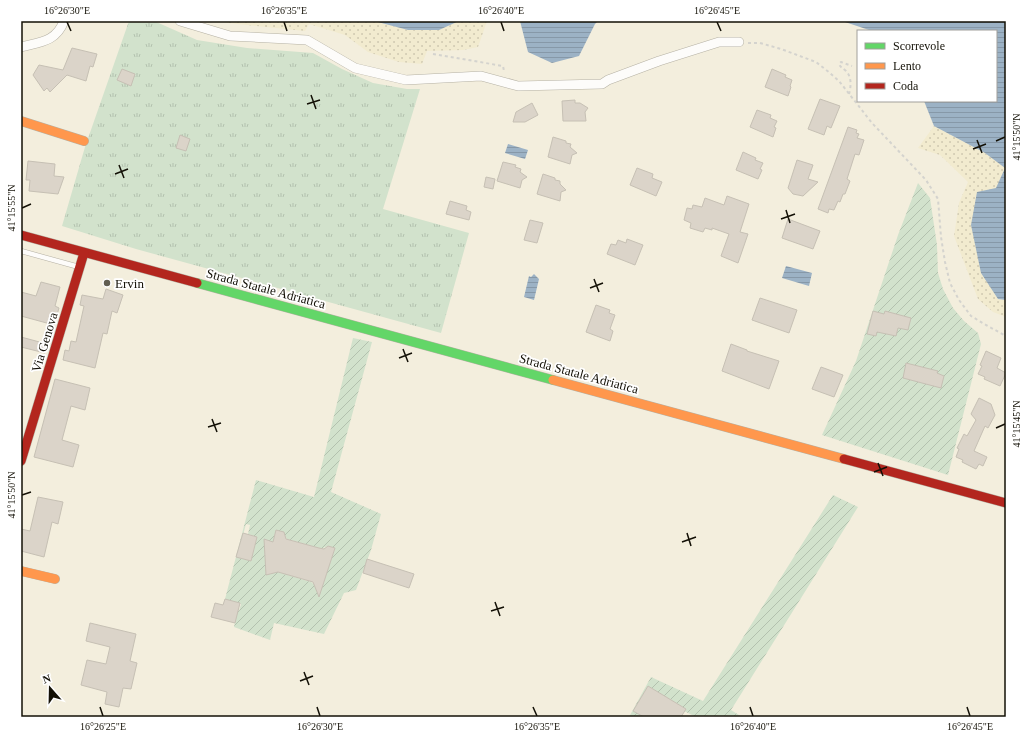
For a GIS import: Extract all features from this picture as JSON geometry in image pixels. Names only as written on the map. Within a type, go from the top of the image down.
[{"type":"main road","points":[[21,122],[84,141]]},
{"type":"main road","name":"Strada Statale Adriatica","points":[[21,235],[1006,503]]},
{"type":"main road","name":"Via Genova","points":[[21,461],[84,253]]},
{"type":"main road","points":[[21,571],[55,578]]},
{"type":"street","points":[[21,47],[47,41],[53,38],[62,27],[64,21]]},
{"type":"street","points":[[180,21],[230,36],[307,40],[355,68],[406,80],[481,76],[518,86],[602,84],[608,80],[659,61],[719,42],[739,42]]},
{"type":"lane","points":[[21,251],[80,267]]},
{"type":"path","points":[[739,42],[760,43],[781,49],[816,62],[830,73],[872,123],[926,180],[938,199],[941,237],[950,283],[959,300],[971,316],[986,326],[1006,336]]},
{"type":"path","points":[[433,54],[503,66],[505,83]]},
{"type":"path","points":[[849,94],[851,89],[851,78],[839,64],[844,62],[852,66]]},
{"type":"green space","points":[[129,21],[154,21],[197,40],[247,48],[313,53],[342,69],[373,83],[407,89],[420,89],[383,209],[469,233],[441,333],[136,249],[62,226],[85,147]]},
{"type":"green space","points":[[918,183],[930,198],[937,245],[938,273],[943,289],[953,308],[964,321],[978,333],[981,344],[948,475],[822,435],[856,361],[898,235]]},
{"type":"green space","points":[[353,338],[372,342],[331,492],[381,514],[371,550],[356,590],[344,593],[324,634],[274,623],[270,640],[234,627],[234,609],[239,611],[241,604],[225,599],[256,480],[314,497]],"holes":[[[246,524],[250,525],[248,534],[257,537],[251,561],[237,557]],[[276,530],[283,532],[287,539],[319,548],[328,546],[335,548],[322,588],[320,589],[311,582],[278,572],[268,574],[266,570]]]},
{"type":"green space","points":[[833,495],[858,507],[731,710],[742,717],[696,717],[684,711],[686,709],[648,686],[633,711],[644,717],[629,717],[651,677],[703,701]]},
{"type":"sand","points":[[221,21],[374,21],[408,30],[439,30],[459,21],[487,21],[478,47],[463,50],[427,51],[422,64],[399,62],[368,52],[345,35],[309,24],[305,31]]},
{"type":"sand","points":[[934,126],[985,153],[1006,168],[996,188],[998,299],[1006,300],[1006,317],[993,312],[978,299],[954,236],[959,203],[968,182],[940,155],[918,148]]},
{"type":"water","points":[[374,21],[459,21],[439,30],[408,30]]},
{"type":"water","points":[[520,21],[598,21],[595,24],[579,56],[552,63],[528,52]]},
{"type":"water","points":[[842,21],[1006,21],[1006,300],[998,299],[981,273],[971,225],[977,192],[996,188],[1005,168],[985,153],[934,126],[924,102],[997,102],[997,30],[869,30]]},
{"type":"water","points":[[508,144],[528,150],[525,159],[505,153]]},
{"type":"water","points":[[786,266],[812,273],[809,286],[782,278]]},
{"type":"water","points":[[534,274],[539,279],[534,300],[524,297],[529,276],[531,277]]},
{"type":"building","points":[[72,48],[97,54],[93,67],[90,66],[86,81],[67,75],[50,92],[47,88],[44,91],[33,75],[39,65],[63,70]]},
{"type":"building","points":[[122,69],[135,74],[131,86],[117,80]]},
{"type":"building","points":[[772,69],[786,75],[785,77],[792,80],[788,96],[765,87]]},
{"type":"building","points":[[820,99],[840,106],[831,128],[827,126],[824,135],[808,129]]},
{"type":"building","points":[[575,100],[575,103],[580,103],[588,108],[585,112],[586,121],[563,121],[562,101]]},
{"type":"building","points":[[532,103],[538,115],[525,122],[513,122],[516,112]]},
{"type":"building","points":[[757,110],[771,115],[770,118],[777,121],[774,127],[776,128],[773,137],[750,127]]},
{"type":"building","points":[[848,127],[857,130],[856,133],[859,134],[857,138],[864,140],[859,155],[855,154],[847,179],[850,181],[845,194],[843,194],[840,202],[838,201],[834,210],[829,209],[828,213],[818,209]]},
{"type":"building","points":[[180,135],[190,139],[186,151],[176,148]]},
{"type":"building","points":[[553,137],[571,144],[570,147],[577,153],[572,155],[570,164],[548,157]]},
{"type":"building","points":[[743,152],[756,158],[755,160],[763,163],[758,179],[736,170]]},
{"type":"building","points":[[797,160],[813,165],[808,179],[818,182],[803,196],[793,194],[788,188]]},
{"type":"building","points":[[28,161],[55,164],[54,176],[64,177],[58,194],[29,191],[30,180],[26,180]]},
{"type":"building","points":[[503,162],[516,165],[515,167],[521,169],[520,172],[527,177],[522,180],[520,188],[497,181]]},
{"type":"building","points":[[637,168],[653,174],[652,178],[662,182],[656,196],[630,185]]},
{"type":"building","points":[[543,174],[560,181],[560,184],[566,190],[561,192],[560,201],[537,194]]},
{"type":"building","points":[[486,177],[495,179],[493,189],[484,187]]},
{"type":"building","points":[[727,196],[749,204],[740,232],[748,234],[738,263],[721,256],[729,234],[712,228],[712,230],[705,228],[703,232],[690,228],[691,223],[684,220],[687,208],[692,209],[693,205],[702,207],[705,198],[724,205]]},
{"type":"building","points":[[450,201],[467,206],[466,210],[471,212],[469,220],[446,214]]},
{"type":"building","points":[[788,219],[820,231],[813,249],[782,238]]},
{"type":"building","points":[[530,220],[543,223],[537,243],[524,240]]},
{"type":"building","points":[[627,239],[643,245],[635,265],[607,254],[611,244],[616,245],[618,240],[626,243]]},
{"type":"building","points":[[41,282],[60,287],[55,306],[59,308],[54,325],[21,316],[21,292],[36,296]]},
{"type":"building","points":[[106,289],[123,295],[117,313],[112,311],[107,334],[103,333],[95,368],[63,360],[65,350],[69,351],[71,341],[76,342],[84,306],[80,305],[82,295],[103,299]]},
{"type":"building","points":[[760,298],[797,310],[789,333],[752,320]]},
{"type":"building","points":[[596,305],[610,310],[609,313],[615,315],[610,329],[613,331],[610,341],[586,332]]},
{"type":"building","points":[[873,311],[884,314],[885,311],[911,318],[908,330],[898,328],[896,336],[877,332],[876,336],[867,334]]},
{"type":"building","points":[[21,337],[47,344],[45,353],[21,347]]},
{"type":"building","points":[[731,344],[747,351],[779,361],[769,389],[722,371]]},
{"type":"building","points":[[986,351],[1001,358],[997,368],[1006,373],[1000,386],[984,379],[985,377],[978,374]]},
{"type":"building","points":[[906,363],[938,371],[937,373],[944,376],[941,388],[903,378]]},
{"type":"building","points":[[821,367],[843,375],[834,397],[812,389]]},
{"type":"building","points":[[55,379],[90,388],[85,410],[71,406],[62,440],[79,445],[73,467],[34,457]]},
{"type":"building","points":[[979,398],[991,404],[995,415],[988,428],[985,426],[974,451],[987,457],[983,466],[979,464],[976,469],[962,462],[963,460],[956,457],[959,449],[957,448],[964,434],[967,436],[976,420],[971,414]]},
{"type":"building","points":[[38,497],[63,502],[58,524],[52,522],[44,557],[21,551],[21,529],[30,531]]},
{"type":"building","points":[[276,530],[284,532],[286,539],[324,549],[328,546],[335,548],[319,597],[313,582],[278,572],[266,575],[264,539],[273,542]]},
{"type":"building","points":[[243,533],[257,537],[251,561],[236,557]]},
{"type":"building","points":[[367,559],[414,574],[409,588],[363,573]]},
{"type":"building","points":[[225,599],[240,603],[235,623],[211,617],[215,603],[223,605]]},
{"type":"building","points":[[90,623],[136,634],[130,661],[137,663],[131,689],[123,688],[119,707],[105,704],[107,692],[81,685],[87,660],[106,664],[110,647],[86,641]]},
{"type":"building","points":[[648,686],[686,709],[681,717],[644,717],[633,711]]},
{"type":"traffic: fast","points":[[197,283],[553,380]]},
{"type":"traffic: slow","points":[[21,121],[84,141]]},
{"type":"traffic: slow","points":[[553,380],[844,459]]},
{"type":"traffic: slow","points":[[21,571],[55,579]]},
{"type":"traffic: jam","points":[[21,235],[197,283]]},
{"type":"traffic: jam","points":[[21,461],[84,253]]},
{"type":"traffic: jam","points":[[844,459],[1006,503]]},
{"type":"place","name":"Ervin","points":[[107,283]]}]
